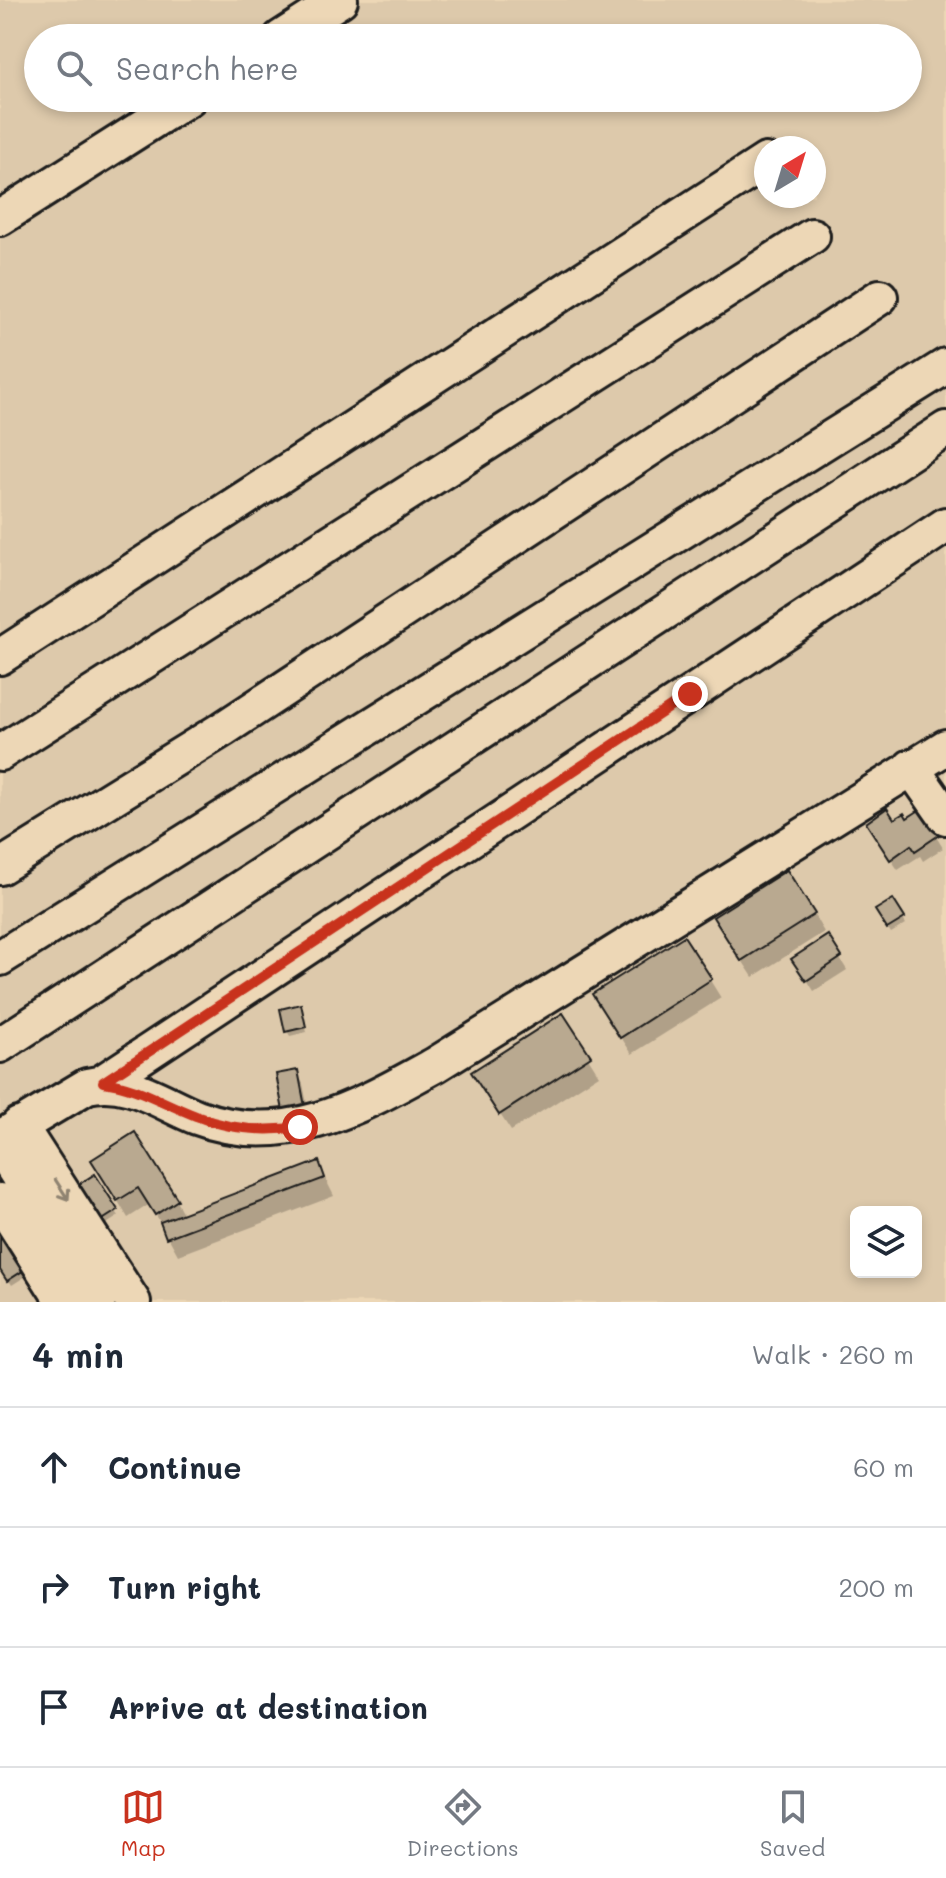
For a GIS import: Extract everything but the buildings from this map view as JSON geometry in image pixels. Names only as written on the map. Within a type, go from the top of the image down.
[{"type":"lane","points":[[303,24],[340,0]]},
{"type":"lane","points":[[0,218],[167,112]]},
{"type":"lane","points":[[0,657],[754,169]]},
{"type":"lane","points":[[0,753],[812,236]]},
{"type":"lane","points":[[0,867],[223,729],[880,297]]},
{"type":"lane","points":[[0,958],[946,366]]},
{"type":"lane","points":[[0,1045],[946,429]]},
{"type":"lane","points":[[6,1137],[87,1086],[103,1082],[946,525]]},
{"type":"lane","points":[[103,1082],[142,1091],[197,1117],[242,1128],[271,1131],[300,1127],[358,1108],[435,1065],[946,747]]},
{"type":"lane","points":[[911,767],[946,817]]},
{"type":"lane","points":[[6,1137],[98,1302]]},
{"type":"lane","points":[[6,1137],[133,1302]]},
{"type":"lane","points":[[0,1201],[64,1302]]},
{"type":"shaded area","points":[[0,0],[946,0],[946,1302],[0,1302]]},
{"type":"route","points":[[300,1127],[271,1131],[219,1123],[197,1117],[142,1091],[103,1082],[690,694]]}]
